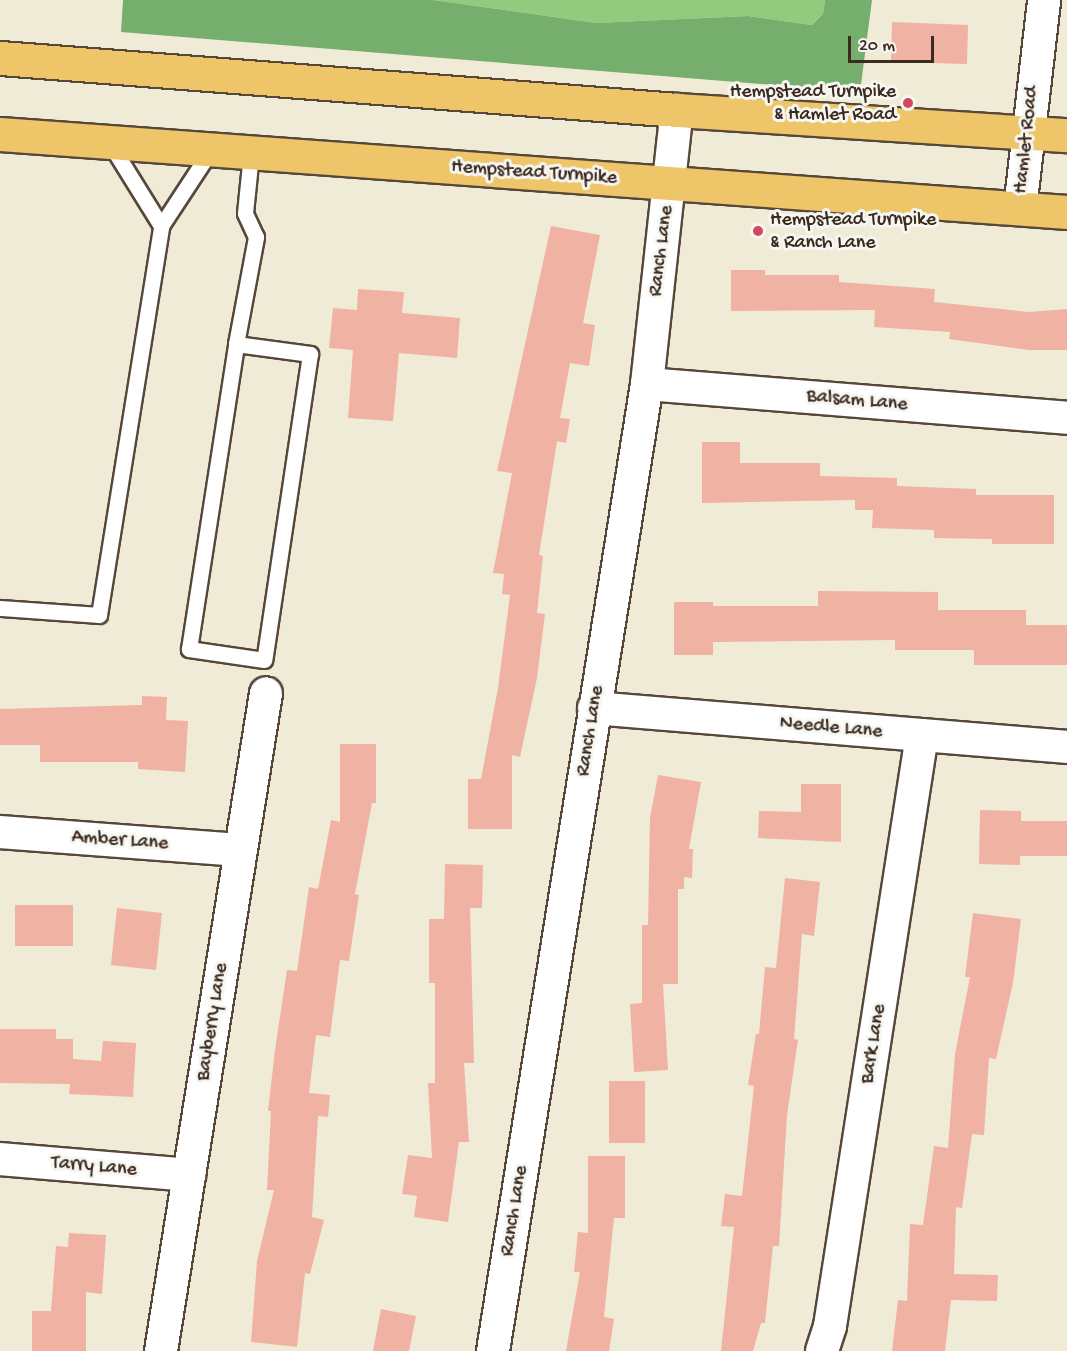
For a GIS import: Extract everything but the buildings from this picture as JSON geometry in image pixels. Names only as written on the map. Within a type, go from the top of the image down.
[{"type":"main road","points":[[0,58],[677,110],[1067,135]]},
{"type":"main road","name":"Hempstead Turnpike","points":[[0,134],[1067,212]]},
{"type":"street","name":"Hamlet Road","points":[[1020,209],[1044,0]]},
{"type":"street","name":"Ranch Lane","points":[[493,1351],[647,384],[677,110]]},
{"type":"street","name":"Balsam Lane","points":[[647,384],[1067,418]]},
{"type":"street","name":"Bayberry Lane","points":[[161,1351],[266,693]]},
{"type":"street","name":"Needle Lane","points":[[594,708],[1067,747]]},
{"type":"street","name":"Bark Lane","points":[[822,1351],[832,1314],[922,735]]},
{"type":"street","name":"Amber Lane","points":[[0,832],[240,850]]},
{"type":"street","name":"Tarry Lane","points":[[0,1159],[189,1175]]},
{"type":"lane","points":[[109,142],[161,226]]},
{"type":"lane","points":[[0,608],[99,615],[161,226],[211,150]]},
{"type":"lane","points":[[236,344],[310,354],[264,660],[189,649],[236,344],[256,237],[245,213],[251,154]]},
{"type":"green space","points":[[123,0],[433,0],[596,23],[748,16],[812,25],[823,14],[825,0],[872,0],[860,92],[121,32]]},
{"type":"green space","points":[[433,0],[825,0],[823,14],[812,25],[748,16],[596,23]]},
{"type":"place","name":"Hempstead Turnpike & Hamlet Road","points":[[908,103]]},
{"type":"place","name":"Hempstead Turnpike & Ranch Lane","points":[[758,231]]}]
